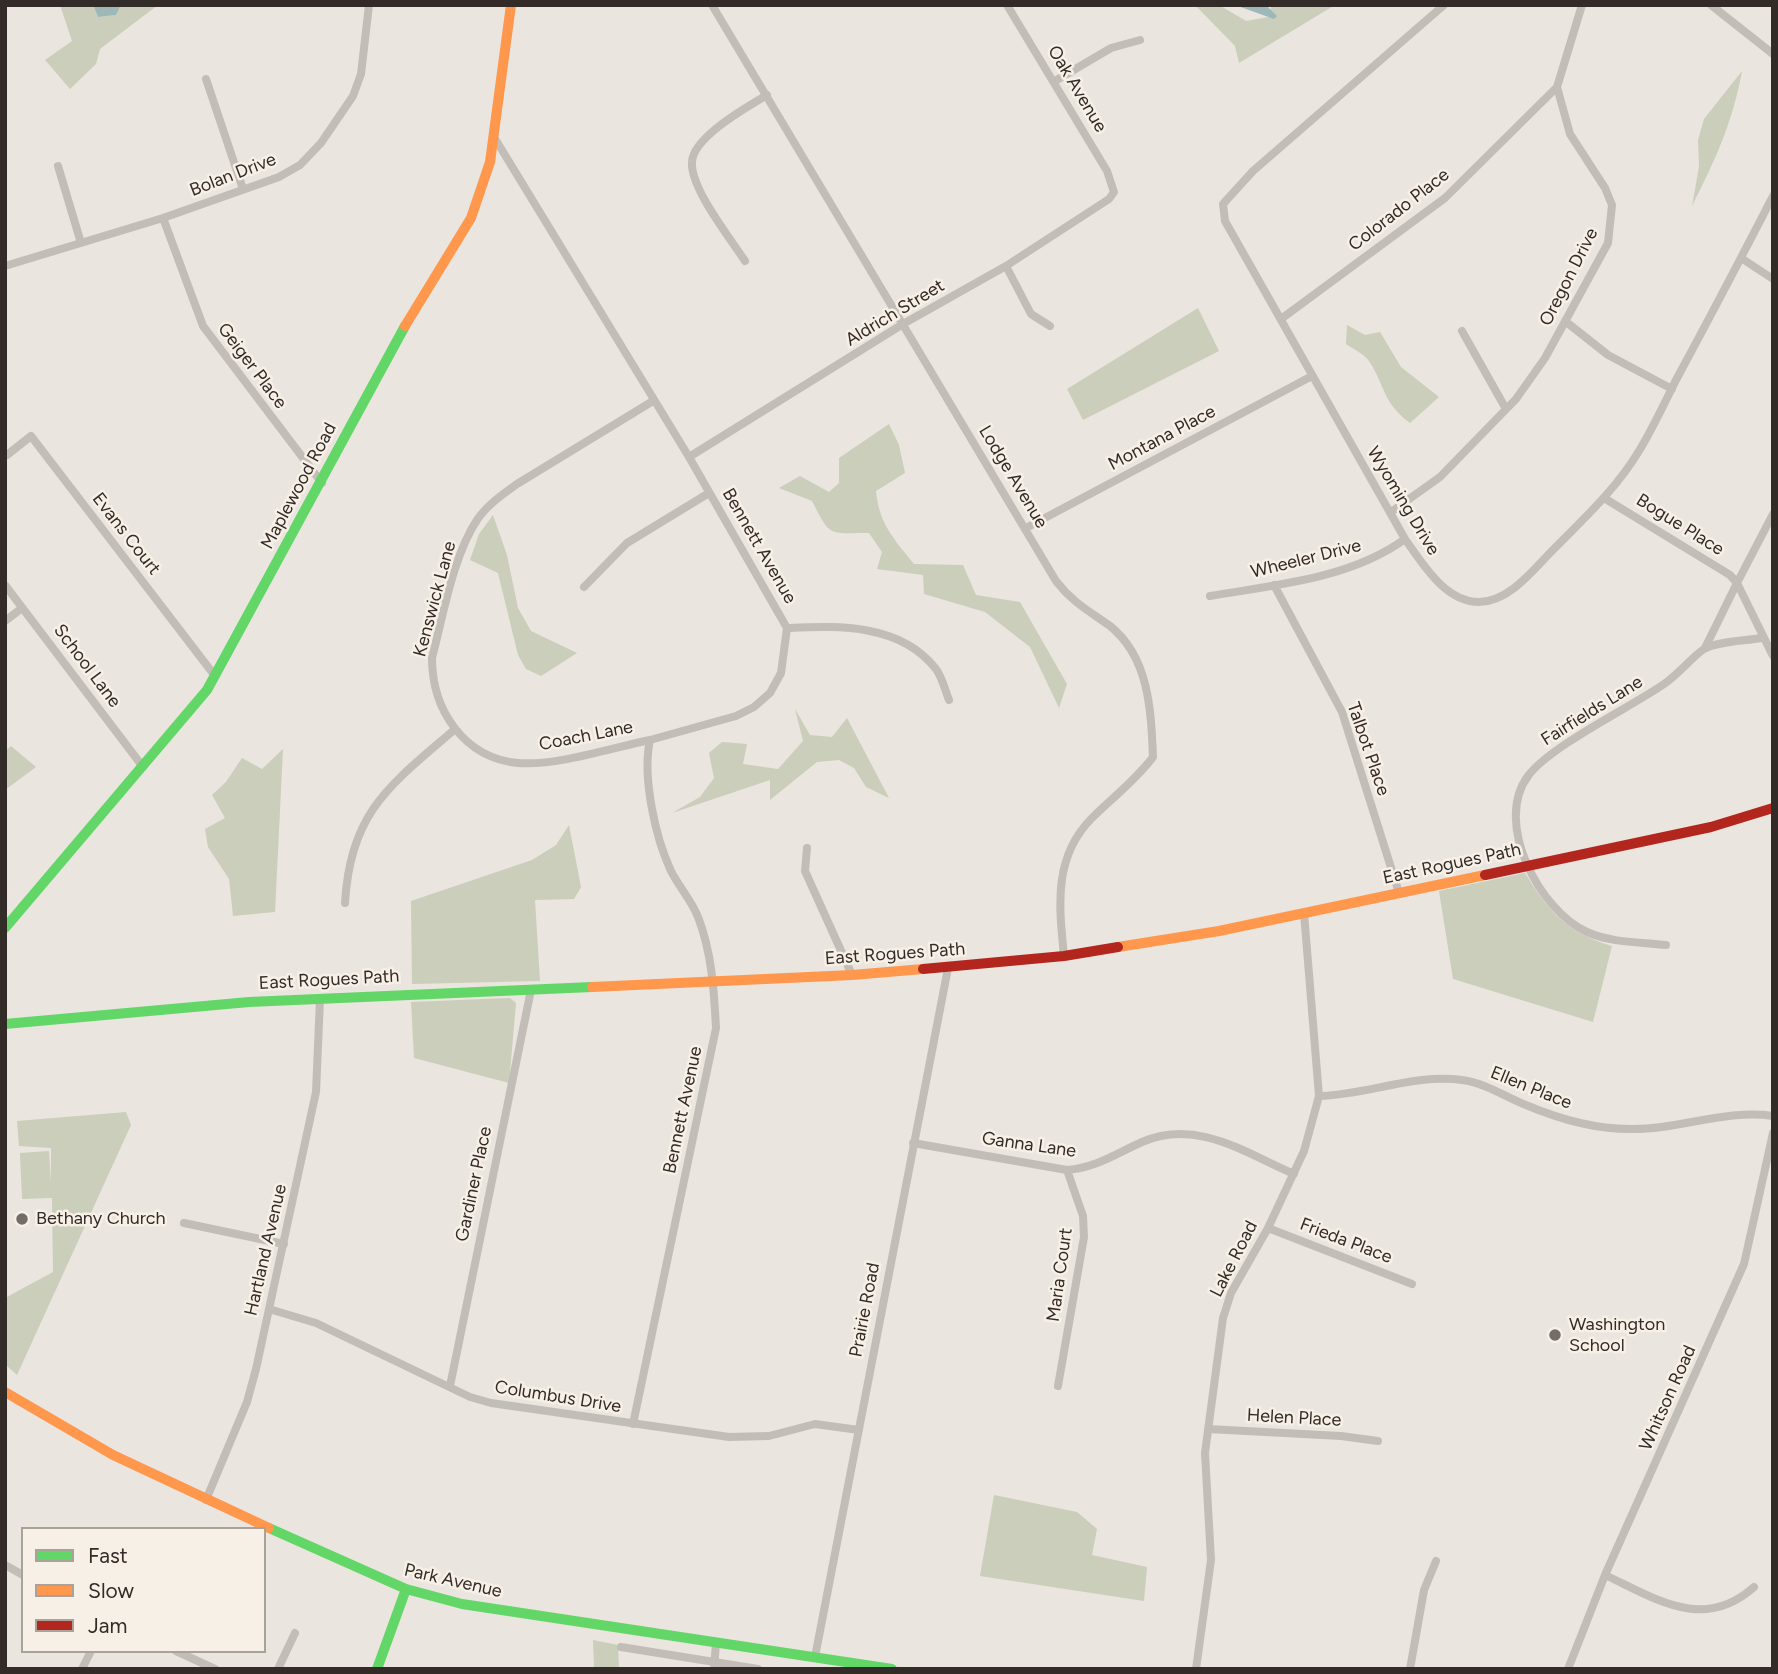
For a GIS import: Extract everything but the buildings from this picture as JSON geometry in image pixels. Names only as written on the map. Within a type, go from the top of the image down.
[{"type":"street","name":"Bolan Drive","points":[[5,267],[163,218],[300,165],[321,143],[353,96],[361,74],[369,5]]},
{"type":"street","name":"Maplewood Road","points":[[5,928],[143,767],[215,676],[322,483],[393,347],[471,218],[484,187],[494,137],[511,5]]},
{"type":"street","name":"Lodge Avenue","points":[[712,5],[1070,599],[1127,642],[1140,665],[1149,698],[1153,757],[1138,778],[1091,819],[1071,846],[1062,871],[1063,956]]},
{"type":"street","name":"Oak Avenue","points":[[1007,5],[1107,171],[1114,191]]},
{"type":"street","name":"Wyoming Drive","points":[[1444,5],[1253,172],[1223,204],[1225,220],[1405,539],[1424,567],[1444,588],[1462,599],[1480,602],[1497,598],[1517,585],[1604,498],[1639,451],[1773,196]]},
{"type":"street","points":[[1557,87],[1582,5]]},
{"type":"street","points":[[1711,5],[1773,54]]},
{"type":"street","points":[[1055,81],[1111,48],[1140,40]]},
{"type":"street","points":[[206,79],[243,189]]},
{"type":"street","name":"Colorado Place","points":[[1281,319],[1445,198],[1557,87]]},
{"type":"street","name":"Oregon Drive","points":[[1391,512],[1440,477],[1528,384],[1608,243],[1612,205],[1570,134],[1557,87]]},
{"type":"street","points":[[745,261],[705,198],[694,176],[691,160],[701,142],[767,95]]},
{"type":"street","name":"Bennett Avenue","points":[[494,137],[689,457],[787,628],[781,673],[770,693],[754,707],[736,716],[650,740],[647,754],[648,785],[664,855],[698,916],[713,981],[716,1028],[633,1424]]},
{"type":"street","points":[[58,166],[81,243]]},
{"type":"street","name":"Aldrich Street","points":[[689,457],[903,324],[1006,266],[1103,206],[1114,191]]},
{"type":"street","name":"Geiger Place","points":[[163,218],[203,326],[322,483]]},
{"type":"street","points":[[1741,258],[1773,279]]},
{"type":"street","points":[[1006,266],[1031,314],[1050,326]]},
{"type":"street","points":[[1565,321],[1608,355],[1672,389]]},
{"type":"street","points":[[1462,331],[1506,410]]},
{"type":"street","name":"Montana Place","points":[[1026,528],[1312,376]]},
{"type":"street","name":"Kenswick Lane","points":[[454,730],[437,698],[432,658],[464,543],[478,519],[497,499],[517,484],[653,401]]},
{"type":"street","name":"Evans Court","points":[[7,455],[31,436],[215,676]]},
{"type":"street","points":[[584,587],[627,543],[709,494]]},
{"type":"street","name":"Bogue Place","points":[[1604,498],[1730,575],[1737,583]]},
{"type":"street","points":[[1705,648],[1773,514]]},
{"type":"street","name":"Wheeler Drive","points":[[1210,596],[1274,585],[1366,562],[1405,539]]},
{"type":"street","points":[[1737,583],[1773,656]]},
{"type":"street","name":"School Lane","points":[[5,585],[143,767]]},
{"type":"street","name":"Talbot Place","points":[[1274,585],[1342,712],[1398,893]]},
{"type":"street","points":[[5,621],[22,608]]},
{"type":"street","points":[[787,628],[853,628],[895,639],[915,650],[937,670],[949,700]]},
{"type":"street","points":[[1705,648],[1762,638]]},
{"type":"street","name":"Fairfields Lane","points":[[1666,945],[1588,933],[1562,914],[1529,866],[1520,845],[1513,813],[1515,800],[1528,775],[1545,759],[1665,684],[1705,648]]},
{"type":"street","points":[[345,903],[354,841],[365,818],[397,779],[454,730]]},
{"type":"street","name":"Coach Lane","points":[[454,730],[480,750],[499,759],[519,763],[547,761],[650,740]]},
{"type":"street","name":"East Rogues Path","points":[[5,1024],[249,1002],[852,975],[1063,956],[1133,947],[1304,913],[1712,827],[1773,808]]},
{"type":"street","points":[[807,848],[805,871],[852,975]]},
{"type":"street","name":"Lake Road","points":[[1196,1669],[1211,1560],[1205,1477],[1208,1429],[1223,1318],[1231,1293],[1268,1228],[1294,1174],[1311,1133],[1319,1096],[1304,913]]},
{"type":"street","name":"Prairie Road","points":[[815,1657],[948,968]]},
{"type":"street","name":"Gardiner Place","points":[[450,1386],[531,990]]},
{"type":"street","name":"Hartland Avenue","points":[[206,1500],[247,1402],[284,1244],[316,1092],[320,999]]},
{"type":"street","name":"Ellen Place","points":[[1319,1096],[1365,1093],[1437,1079],[1460,1080],[1479,1084],[1546,1113],[1605,1127],[1653,1128],[1731,1115],[1773,1116]]},
{"type":"street","name":"Ganna Lane","points":[[913,1143],[1068,1170],[1103,1162],[1148,1139],[1173,1132],[1211,1137],[1294,1174]]},
{"type":"street","name":"Whitson Road","points":[[1568,1669],[1605,1575],[1744,1264],[1773,1133]]},
{"type":"street","name":"Maria Court","points":[[1058,1386],[1084,1237],[1083,1216],[1068,1170]]},
{"type":"street","points":[[184,1223],[284,1244]]},
{"type":"street","name":"Frieda Place","points":[[1268,1228],[1412,1284]]},
{"type":"street","name":"Columbus Drive","points":[[269,1309],[316,1323],[470,1397],[491,1403],[751,1438],[814,1424],[859,1430]]},
{"type":"street","name":"Park Avenue","points":[[5,1392],[113,1455],[206,1500],[406,1589],[475,1606],[892,1669]]},
{"type":"street","name":"Helen Place","points":[[1208,1429],[1341,1436],[1378,1441]]},
{"type":"street","points":[[1410,1669],[1424,1590],[1436,1561]]},
{"type":"street","points":[[5,1564],[21,1574]]},
{"type":"street","points":[[1605,1575],[1667,1604],[1698,1611],[1729,1605],[1754,1587]]},
{"type":"street","points":[[377,1669],[406,1589]]},
{"type":"street","points":[[278,1669],[295,1633]]},
{"type":"street","points":[[715,1666],[716,1643]]},
{"type":"street","points":[[621,1647],[715,1666],[758,1669]]},
{"type":"street","points":[[82,1669],[90,1653]]},
{"type":"street","points":[[180,1653],[215,1669]]},
{"type":"green space","points":[[60,5],[93,5],[98,17],[116,15],[121,5],[158,5],[100,49],[96,64],[70,89],[45,60],[72,41]]},
{"type":"green space","points":[[1195,5],[1219,5],[1246,21],[1268,17],[1272,5],[1335,5],[1239,63],[1235,46]]},
{"type":"green space","points":[[1742,71],[1734,107],[1722,140],[1692,206],[1699,167],[1698,140],[1704,119]]},
{"type":"green space","points":[[1198,308],[1219,351],[1083,420],[1067,389]]},
{"type":"green space","points":[[1347,325],[1365,335],[1380,332],[1401,367],[1439,397],[1410,423],[1389,401],[1369,361],[1346,344]]},
{"type":"green space","points":[[889,424],[899,445],[905,473],[876,491],[884,522],[914,564],[963,565],[976,595],[1020,602],[1067,684],[1059,708],[1030,647],[985,612],[924,594],[923,575],[877,569],[882,552],[869,533],[832,531],[823,522],[812,501],[779,488],[800,476],[829,492],[839,483],[839,458]]},
{"type":"green space","points":[[493,515],[507,555],[518,608],[531,631],[577,653],[541,676],[526,669],[518,655],[498,573],[470,560],[479,534]]},
{"type":"green space","points":[[795,709],[810,735],[832,737],[847,718],[889,798],[866,787],[854,768],[839,760],[817,762],[770,800],[770,780],[672,813],[700,797],[714,778],[709,753],[722,742],[747,744],[743,764],[778,769],[803,741]]},
{"type":"green space","points":[[11,746],[36,767],[5,790],[5,751]]},
{"type":"green space","points":[[283,749],[275,912],[233,916],[229,879],[208,847],[205,829],[225,818],[212,795],[226,782],[242,758],[262,769]]},
{"type":"green space","points":[[569,825],[581,887],[574,899],[535,900],[540,981],[412,984],[411,901],[532,860],[556,845]]},
{"type":"green space","points":[[1525,873],[1542,899],[1561,919],[1583,935],[1612,946],[1593,1022],[1453,979],[1439,891]]},
{"type":"green space","points":[[510,998],[516,1003],[509,1083],[414,1058],[411,1002]]},
{"type":"green space","points":[[126,1112],[131,1125],[17,1375],[5,1364],[5,1298],[53,1272],[52,1198],[22,1199],[20,1153],[49,1151],[51,1183],[51,1148],[19,1146],[17,1121]]},
{"type":"green space","points":[[994,1495],[1077,1512],[1097,1529],[1092,1555],[1147,1567],[1144,1601],[980,1576]]},
{"type":"green space","points":[[593,1640],[618,1645],[619,1669],[594,1669]]},
{"type":"water","points":[[93,5],[121,5],[116,15],[98,17]]},
{"type":"water","points":[[1235,5],[1266,5],[1277,16],[1274,19]]},
{"type":"traffic: fast","points":[[5,928],[207,690],[405,326]]},
{"type":"traffic: fast","points":[[5,1024],[249,1002],[592,987]]},
{"type":"traffic: fast","points":[[269,1528],[406,1589],[462,1604],[892,1669]]},
{"type":"traffic: fast","points":[[377,1669],[406,1589]]},
{"type":"traffic: slow","points":[[405,326],[471,218],[490,162],[511,5]]},
{"type":"traffic: slow","points":[[1118,947],[1219,931],[1485,875]]},
{"type":"traffic: slow","points":[[592,987],[852,975],[923,969]]},
{"type":"traffic: slow","points":[[5,1392],[113,1455],[269,1528]]},
{"type":"traffic: jam","points":[[1485,875],[1711,827],[1773,808]]},
{"type":"traffic: jam","points":[[923,969],[1064,956],[1118,947]]},
{"type":"place","name":"Bethany Church","points":[[22,1219]]},
{"type":"place","name":"Washington School","points":[[1555,1335]]}]
